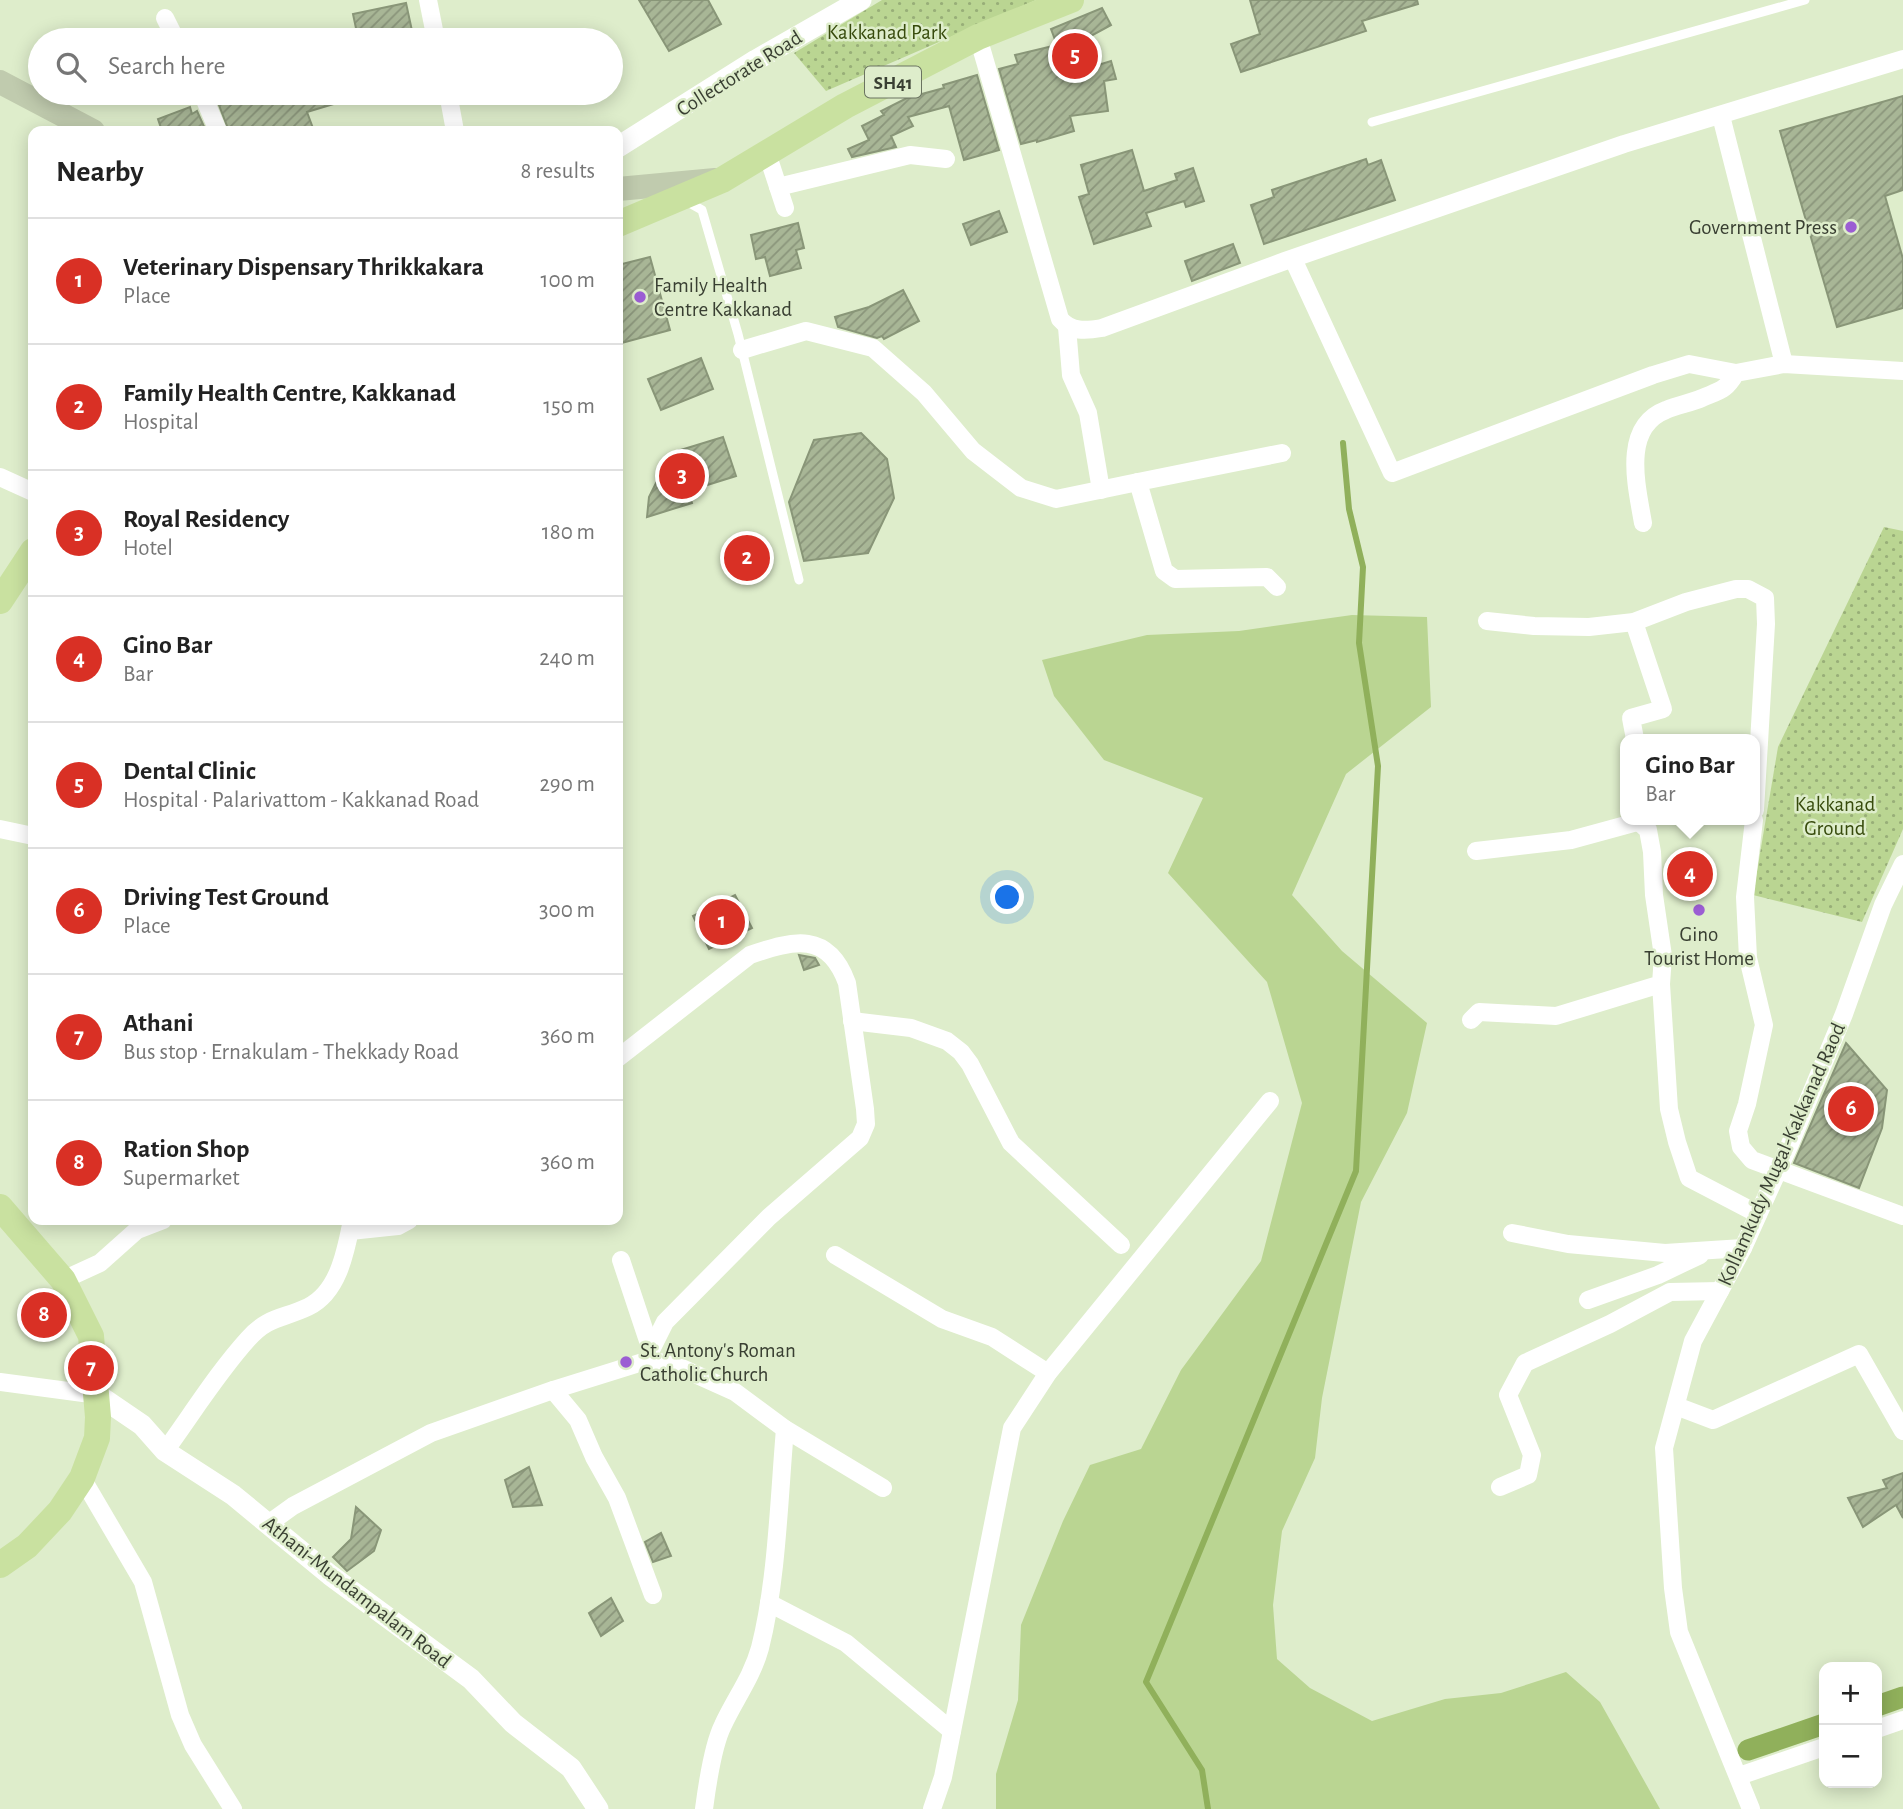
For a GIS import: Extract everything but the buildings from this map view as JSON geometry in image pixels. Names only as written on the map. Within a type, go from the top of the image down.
[{"type":"main road","name":"SH41","points":[[623,222],[722,180],[845,106],[978,37],[1071,0]]},
{"type":"main road","points":[[0,82],[28,97]]},
{"type":"main road","points":[[44,105],[84,126]]},
{"type":"main road","points":[[623,188],[722,180]]},
{"type":"main road","points":[[0,601],[28,559]]},
{"type":"main road","points":[[0,1207],[63,1280],[91,1336],[98,1395],[97,1438],[82,1478],[60,1511],[27,1546],[0,1565]]},
{"type":"street","points":[[428,0],[434,28]]},
{"type":"street","name":"Collectorate Road","points":[[623,144],[756,60],[861,0]]},
{"type":"street","points":[[164,18],[169,28]]},
{"type":"street","points":[[978,37],[1053,299],[1060,318],[1067,327],[1072,375],[1088,413],[1101,490]]},
{"type":"street","points":[[1067,327],[1088,331],[1102,328],[1624,144],[1903,60]]},
{"type":"street","points":[[207,105],[216,126]]},
{"type":"street","points":[[450,105],[454,126]]},
{"type":"street","points":[[1721,116],[1784,364]]},
{"type":"street","points":[[767,153],[785,208]]},
{"type":"street","points":[[778,187],[910,155],[946,159]]},
{"type":"street","points":[[1293,259],[1392,473],[1689,364],[1736,373],[1784,364],[1903,372]]},
{"type":"street","points":[[742,350],[806,331],[873,348],[924,393],[973,451],[1021,488],[1056,499],[1282,453]]},
{"type":"street","points":[[1643,523],[1636,479],[1636,445],[1646,424],[1664,410],[1689,404],[1727,388],[1736,373]]},
{"type":"street","points":[[0,477],[28,490]]},
{"type":"street","points":[[1138,482],[1164,571],[1175,579],[1266,577],[1276,587]]},
{"type":"street","points":[[1487,621],[1534,626],[1589,627],[1634,622],[1686,603],[1736,589],[1748,589],[1765,598],[1760,757]]},
{"type":"street","points":[[1634,622],[1663,709],[1631,718],[1634,734]]},
{"type":"street","points":[[1476,851],[1571,840],[1623,825]]},
{"type":"street","points":[[1642,825],[1648,830],[1652,852],[1654,895],[1663,956],[1661,984],[1670,1109],[1676,1142],[1689,1178],[1758,1214]]},
{"type":"street","points":[[1753,825],[1745,897],[1748,958],[1764,1025],[1747,1104],[1738,1131],[1741,1147],[1752,1160],[1903,1216]]},
{"type":"street","points":[[0,828],[28,835]]},
{"type":"street","name":"Kollamkudy Mugal-Kakkanad Raod","points":[[1751,1809],[1679,1632],[1673,1588],[1664,1448],[1693,1341],[1742,1248],[1779,1169],[1844,1014],[1884,905],[1903,864]]},
{"type":"street","points":[[623,1054],[750,955],[797,943],[821,946],[833,955],[841,966],[847,983],[865,1109],[866,1124],[860,1138],[769,1217],[665,1322],[650,1355]]},
{"type":"street","points":[[1471,1020],[1479,1012],[1556,1016],[1661,984]]},
{"type":"street","points":[[852,1021],[911,1028],[947,1041],[961,1052],[1011,1143],[1121,1245]]},
{"type":"street","points":[[932,1809],[943,1777],[1012,1428],[1048,1373],[1270,1101]]},
{"type":"street","points":[[63,1280],[100,1263],[137,1230],[150,1225]]},
{"type":"street","points":[[166,1451],[247,1339],[263,1323],[309,1307],[327,1293],[344,1258],[351,1225],[400,1225]]},
{"type":"street","points":[[1512,1233],[1568,1244],[1665,1253],[1742,1248]]},
{"type":"street","points":[[1588,1300],[1658,1275],[1710,1251]]},
{"type":"street","points":[[835,1255],[942,1318],[992,1337],[1048,1373]]},
{"type":"street","points":[[621,1260],[650,1355]]},
{"type":"street","points":[[1500,1487],[1528,1475],[1532,1455],[1508,1395],[1525,1363],[1610,1324],[1670,1292],[1720,1291]]},
{"type":"street","points":[[1676,1406],[1713,1420],[1859,1354],[1903,1431]]},
{"type":"street","points":[[268,1524],[293,1506],[431,1433],[650,1355],[735,1392],[785,1429],[883,1488]]},
{"type":"street","points":[[0,1382],[98,1395]]},
{"type":"street","points":[[553,1390],[578,1420],[594,1457],[617,1498],[653,1595]]},
{"type":"street","name":"Athani-Mundampalam Road","points":[[98,1395],[142,1425],[166,1451],[233,1495],[330,1575],[471,1679],[513,1723],[571,1768],[598,1809]]},
{"type":"street","points":[[704,1809],[706,1789],[721,1727],[750,1679],[760,1648],[769,1603],[785,1429]]},
{"type":"street","points":[[82,1478],[143,1582],[180,1715],[193,1745],[233,1809]]},
{"type":"street","points":[[769,1603],[846,1643],[952,1731]]},
{"type":"street","points":[[1882,1727],[1903,1720]]},
{"type":"street","points":[[1739,1776],[1819,1749]]},
{"type":"lane","points":[[1372,122],[1805,0]]},
{"type":"lane","points":[[681,198],[702,211],[742,350],[799,580]]},
{"type":"green space","name":"Kakkanad Park","points":[[882,0],[1036,0],[826,91],[794,53]]},
{"type":"green space","name":"Kakkanad Ground","points":[[1884,527],[1903,531],[1903,829],[1862,922],[1753,895],[1778,747]]},
{"type":"green space","points":[[1352,615],[1427,617],[1431,707],[1346,774],[1292,895],[1342,951],[1427,1023],[1407,1113],[1361,1202],[1322,1398],[1315,1458],[1282,1531],[1273,1605],[1277,1659],[1310,1688],[1372,1721],[1445,1699],[1501,1693],[1566,1672],[1600,1702],[1660,1809],[996,1809],[996,1774],[1018,1700],[1021,1625],[1063,1521],[1090,1465],[1141,1449],[1181,1370],[1261,1261],[1302,1103],[1267,982],[1168,873],[1203,798],[1104,760],[1054,696],[1042,660],[1147,635],[1239,631]]},
{"type":"waterway","points":[[1208,1809],[1202,1770],[1146,1682],[1356,1171],[1378,766],[1359,643],[1363,567],[1349,509],[1343,443]]},
{"type":"waterway","points":[[1882,1704],[1903,1697]]},
{"type":"waterway","points":[[1748,1750],[1821,1725]]},
{"type":"place","name":"Dental Clinic","points":[[1075,56]]},
{"type":"place","name":"Government Press","points":[[1851,227]]},
{"type":"place","name":"Family Health Centre Kakkanad","points":[[640,297]]},
{"type":"place","name":"Royal Residency","points":[[682,476]]},
{"type":"place","name":"Family Health Centre, Kakkanad","points":[[747,558]]},
{"type":"place","name":"Gino Bar","points":[[1690,874]]},
{"type":"place","name":"Gino Tourist Home","points":[[1699,910]]},
{"type":"place","name":"Veterinary Dispensary Thrikkakara","points":[[722,922]]},
{"type":"place","name":"Driving Test Ground","points":[[1851,1109]]},
{"type":"place","name":"Ration Shop","points":[[44,1315]]},
{"type":"place","name":"St. Antony's Roman Catholic Church","points":[[626,1362]]},
{"type":"place","name":"Athani","points":[[91,1368]]}]
